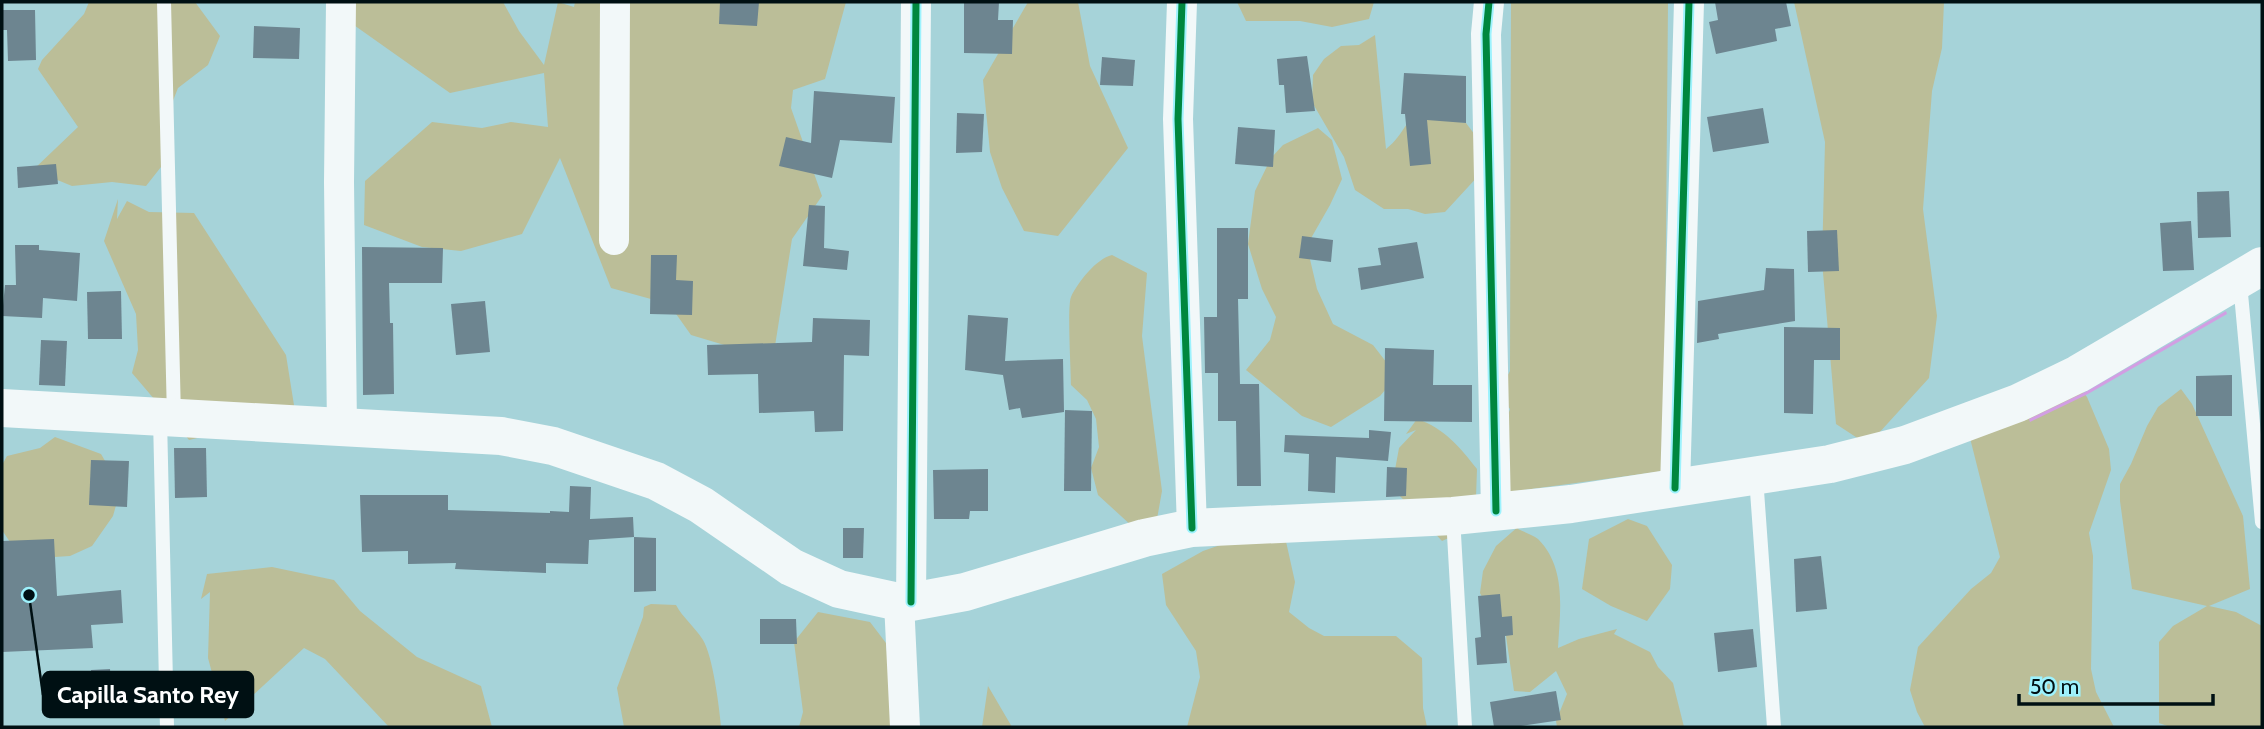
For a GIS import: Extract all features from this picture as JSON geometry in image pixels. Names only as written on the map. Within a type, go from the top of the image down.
[{"type":"main road","points":[[2,408],[501,436],[563,449],[656,481],[701,505],[791,567],[827,584],[839,589],[905,602],[965,592],[1144,538],[1192,528],[1453,516],[1571,504],[1830,464],[1905,445],[2018,403],[2078,374],[2251,274]]},
{"type":"street","points":[[341,2],[342,427]]},
{"type":"street","points":[[614,240],[615,2]]},
{"type":"street","points":[[905,727],[916,2]]},
{"type":"street","points":[[1182,2],[1178,119],[1192,528]]},
{"type":"street","points":[[1489,2],[1486,34],[1496,511]]},
{"type":"street","points":[[1675,488],[1689,2]]},
{"type":"lane","points":[[164,2],[167,727]]},
{"type":"lane","points":[[2251,274],[2262,522]]},
{"type":"lane","points":[[1756,476],[1774,727]]},
{"type":"lane","points":[[1453,516],[1465,727]]},
{"type":"green space","points":[[89,2],[195,2],[220,36],[208,65],[178,88],[167,116],[172,153],[146,186],[112,182],[72,186],[33,170],[78,127],[38,69],[42,60],[84,14]]},
{"type":"green space","points":[[341,2],[503,2],[519,31],[544,65],[558,2],[574,7],[575,2],[846,2],[825,79],[793,90],[791,108],[822,196],[792,239],[775,346],[751,353],[691,335],[669,304],[611,288],[560,158],[522,234],[461,251],[422,247],[364,225],[365,181],[432,122],[482,128],[511,122],[548,127],[544,73],[450,93],[351,23]]},
{"type":"green space","points":[[1028,2],[1078,2],[1090,66],[1128,148],[1058,236],[1024,231],[1002,188],[990,152],[983,80]]},
{"type":"green space","points":[[1237,2],[1374,2],[1369,19],[1332,27],[1300,21],[1246,21]]},
{"type":"green space","points":[[1511,2],[1668,2],[1664,471],[1510,492],[1501,414],[1509,412],[1510,409],[1503,401],[1500,390],[1510,371]]},
{"type":"green space","points":[[1794,2],[1944,2],[1942,48],[1932,91],[1923,209],[1937,316],[1929,378],[1868,445],[1836,424],[1822,261],[1825,142]]},
{"type":"green space","points":[[1375,35],[1386,149],[1412,120],[1426,117],[1466,123],[1490,155],[1480,174],[1445,212],[1425,214],[1408,209],[1384,209],[1355,190],[1344,157],[1312,102],[1313,75],[1324,59],[1341,46],[1359,45]]},
{"type":"green space","points":[[1318,128],[1332,140],[1342,179],[1310,240],[1309,255],[1317,289],[1333,324],[1373,345],[1397,376],[1380,396],[1331,427],[1302,416],[1246,370],[1270,340],[1276,317],[1262,289],[1248,244],[1255,191],[1271,158],[1283,145]]},
{"type":"green space","points":[[118,199],[117,219],[127,201],[149,212],[194,213],[286,355],[297,424],[230,430],[189,440],[132,373],[138,350],[136,314],[104,241]]},
{"type":"green space","points":[[1112,255],[1147,273],[1142,336],[1162,491],[1157,519],[1133,527],[1098,495],[1091,468],[1099,447],[1096,419],[1087,400],[1071,385],[1071,297],[1088,272]]},
{"type":"green space","points":[[2074,381],[2087,397],[2109,449],[2111,470],[2089,533],[2093,556],[2091,669],[2096,692],[2114,727],[1925,727],[1910,690],[1918,647],[1971,589],[1991,573],[2000,557],[1969,434]]},
{"type":"green space","points":[[2181,389],[2192,404],[2243,516],[2250,589],[2209,606],[2236,612],[2262,626],[2262,727],[2170,727],[2159,723],[2159,642],[2173,626],[2207,606],[2132,589],[2120,484],[2158,407]]},
{"type":"green space","points":[[1417,419],[1451,439],[1477,469],[1475,526],[1442,541],[1399,495],[1394,475],[1399,448],[1416,430],[1406,434]]},
{"type":"green space","points":[[55,437],[101,454],[121,488],[113,516],[92,546],[70,556],[39,558],[10,542],[2,530],[2,465],[7,456],[40,448]]},
{"type":"green space","points":[[1628,519],[1647,526],[1672,565],[1670,589],[1647,621],[1611,606],[1582,589],[1589,539]]},
{"type":"green space","points":[[1520,525],[1518,529],[1538,539],[1554,563],[1560,590],[1558,648],[1579,639],[1617,629],[1614,634],[1650,652],[1658,667],[1673,683],[1684,727],[1557,727],[1556,721],[1567,694],[1556,671],[1530,692],[1514,691],[1506,636],[1480,593],[1483,571],[1496,546]]},
{"type":"green space","points":[[1285,537],[1295,582],[1289,612],[1324,636],[1396,636],[1422,658],[1423,708],[1427,727],[1187,727],[1200,677],[1196,651],[1166,605],[1162,574],[1203,551],[1226,543]]},
{"type":"green space","points":[[272,567],[334,580],[360,611],[417,657],[481,686],[492,727],[389,727],[325,659],[304,648],[225,721],[208,658],[210,592],[201,599],[207,574]]},
{"type":"green space","points":[[651,604],[676,605],[703,640],[713,669],[721,727],[624,727],[617,688],[643,617],[644,607]]},
{"type":"green space","points":[[818,612],[870,622],[886,643],[901,727],[799,727],[803,712],[794,642]]},
{"type":"green space","points":[[990,672],[988,686],[1012,727],[982,727]]},
{"type":"shaded area","points":[[2226,311],[2227,314],[2088,394],[2030,422],[2029,419],[2087,391]]},
{"type":"building","points":[[720,2],[759,2],[757,26],[719,24]]},
{"type":"building","points":[[964,2],[999,2],[998,20],[1013,20],[1012,54],[964,53]]},
{"type":"building","points":[[1715,2],[1786,2],[1791,26],[1775,29],[1777,41],[1716,54],[1709,22],[1718,20]]},
{"type":"building","points":[[2,10],[35,10],[36,60],[8,61],[7,30],[2,30]]},
{"type":"building","points":[[254,26],[300,28],[299,59],[253,58]]},
{"type":"building","points":[[1307,56],[1315,111],[1286,113],[1284,85],[1279,85],[1277,59]]},
{"type":"building","points":[[1102,57],[1135,60],[1133,86],[1100,85]]},
{"type":"building","points":[[1404,73],[1466,76],[1466,123],[1427,120],[1431,164],[1410,166],[1405,114],[1401,114]]},
{"type":"building","points":[[814,91],[895,97],[892,143],[840,140],[832,178],[779,166],[786,137],[811,143]]},
{"type":"building","points":[[1763,108],[1769,143],[1713,152],[1707,117]]},
{"type":"building","points":[[957,113],[984,114],[982,152],[956,153]]},
{"type":"building","points":[[1238,127],[1275,130],[1273,167],[1235,164]]},
{"type":"building","points":[[56,164],[58,184],[18,188],[17,167]]},
{"type":"building","points":[[2229,191],[2231,237],[2198,238],[2197,192]]},
{"type":"building","points":[[809,205],[825,206],[824,248],[849,251],[847,270],[803,266]]},
{"type":"building","points":[[2191,221],[2194,270],[2163,271],[2160,223]]},
{"type":"building","points":[[1217,228],[1248,228],[1248,299],[1238,299],[1240,384],[1259,384],[1261,486],[1237,486],[1236,421],[1218,421],[1218,373],[1205,373],[1204,317],[1217,317]]},
{"type":"building","points":[[1837,230],[1839,271],[1808,272],[1807,231]]},
{"type":"building","points":[[1302,236],[1333,240],[1331,262],[1299,258]]},
{"type":"building","points":[[1417,242],[1424,278],[1361,290],[1358,268],[1381,265],[1378,248]]},
{"type":"building","points":[[15,245],[39,245],[39,250],[80,253],[77,301],[43,298],[42,318],[2,316],[5,285],[16,285]]},
{"type":"building","points":[[362,247],[443,248],[442,283],[389,283],[390,323],[393,323],[394,394],[363,395]]},
{"type":"building","points":[[651,255],[677,255],[676,280],[693,281],[692,315],[650,314]]},
{"type":"building","points":[[1766,268],[1794,269],[1795,321],[1718,334],[1719,339],[1697,343],[1698,301],[1764,290]]},
{"type":"building","points":[[121,291],[122,339],[88,339],[87,292]]},
{"type":"building","points":[[485,301],[490,352],[456,355],[451,304]]},
{"type":"building","points":[[968,315],[1008,318],[1005,361],[1063,359],[1064,412],[1022,418],[1020,408],[1009,410],[1003,375],[965,370]]},
{"type":"building","points":[[813,318],[870,320],[869,356],[844,355],[843,431],[815,432],[814,411],[759,413],[758,374],[708,375],[707,345],[812,342]]},
{"type":"building","points":[[1784,327],[1840,328],[1840,360],[1814,360],[1813,414],[1784,413]]},
{"type":"building","points":[[41,340],[67,341],[65,386],[39,385]]},
{"type":"building","points":[[1385,348],[1434,350],[1433,385],[1472,385],[1472,422],[1384,421]]},
{"type":"building","points":[[2232,375],[2232,416],[2196,416],[2196,376]]},
{"type":"building","points":[[1065,410],[1092,411],[1091,491],[1064,491]]},
{"type":"building","points":[[1369,430],[1391,432],[1388,461],[1336,457],[1335,493],[1308,491],[1309,454],[1284,452],[1285,435],[1369,438]]},
{"type":"building","points":[[174,448],[206,448],[207,497],[175,498]]},
{"type":"building","points":[[91,460],[129,461],[127,507],[89,505]]},
{"type":"building","points":[[1387,467],[1407,468],[1406,496],[1386,497]]},
{"type":"building","points":[[988,469],[988,511],[970,511],[969,519],[934,519],[933,470]]},
{"type":"building","points":[[570,486],[591,487],[590,519],[633,517],[634,537],[589,540],[588,564],[546,563],[546,573],[455,569],[456,563],[408,564],[408,551],[362,552],[360,495],[448,495],[448,510],[550,513],[569,512]]},
{"type":"building","points":[[843,528],[864,528],[863,558],[843,558]]},
{"type":"building","points":[[634,537],[656,538],[656,591],[634,592]]},
{"type":"building","points":[[54,539],[57,596],[121,590],[123,623],[91,625],[93,648],[2,652],[2,541]]},
{"type":"building","points":[[1821,556],[1827,609],[1796,612],[1794,559]]},
{"type":"building","points":[[1500,594],[1502,617],[1512,616],[1513,635],[1505,636],[1507,663],[1477,665],[1475,638],[1481,637],[1478,596]]},
{"type":"building","points":[[760,619],[796,619],[797,644],[760,644]]},
{"type":"building","points":[[1753,629],[1757,667],[1718,672],[1714,633]]},
{"type":"building","points":[[110,669],[113,713],[93,714],[91,670]]},
{"type":"building","points":[[1556,691],[1561,720],[1494,727],[1490,702]]},
{"type":"cycle path","points":[[911,602],[916,2]]},
{"type":"cycle path","points":[[1182,2],[1178,119],[1192,528]]},
{"type":"cycle path","points":[[1489,2],[1486,34],[1496,511]]},
{"type":"cycle path","points":[[1675,488],[1689,2]]},
{"type":"place","name":"Capilla Santo Rey","points":[[29,595]]}]
